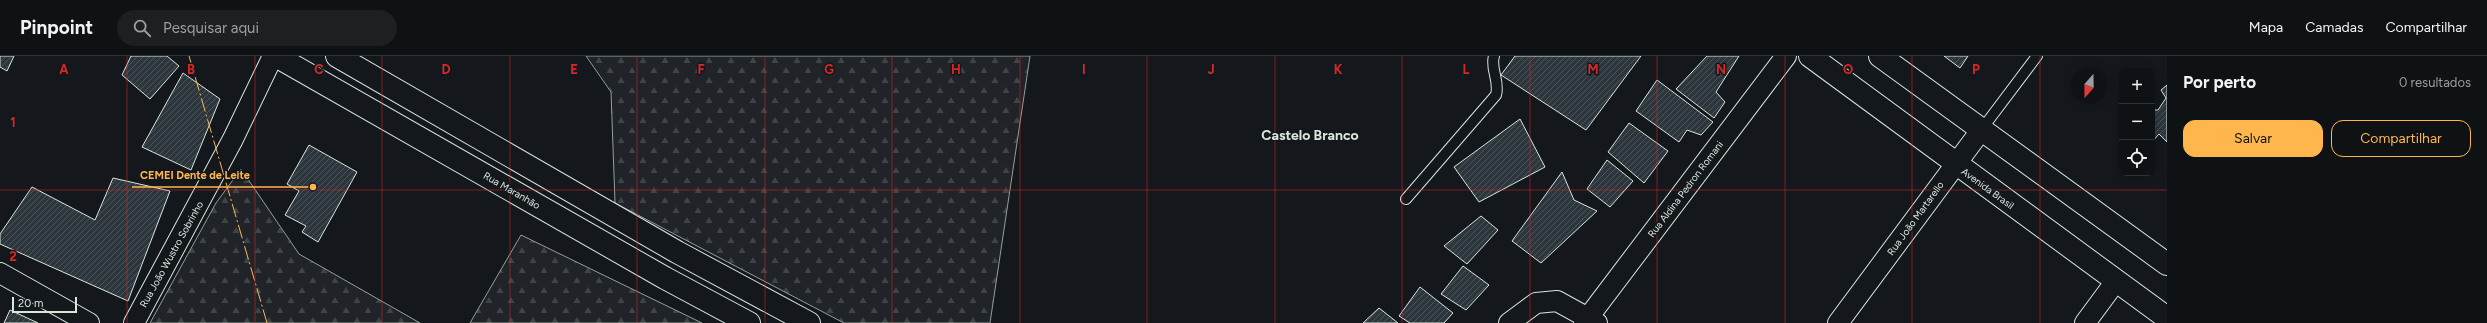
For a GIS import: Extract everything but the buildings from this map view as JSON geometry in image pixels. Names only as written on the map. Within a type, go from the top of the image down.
[{"type":"street","name":"Rua João Wustro Sobrinho","points":[[134,323],[230,145],[273,56]]},
{"type":"street","name":"Rua Maranhão","points":[[276,56],[665,278],[749,323]]},
{"type":"street","points":[[337,56],[677,252],[809,323]]},
{"type":"street","name":"Rua Aldina Pedron Romani","points":[[1590,321],[1786,56]]},
{"type":"street","name":"Avenida Brasil","points":[[1810,56],[1955,164],[2167,318]]},
{"type":"street","points":[[1880,56],[2167,264]]},
{"type":"street","name":"Rua João Martarello","points":[[1838,323],[1982,129]]},
{"type":"street","points":[[490,177],[503,152]]},
{"type":"street","points":[[665,278],[677,252]]},
{"type":"street","points":[[0,273],[89,323]]},
{"type":"street","points":[[2085,323],[2116,281]]},
{"type":"street","points":[[1509,323],[1536,303],[1557,301],[1590,321]]},
{"type":"lane","points":[[1406,199],[1496,95],[1498,86],[1492,64],[1494,56]]},
{"type":"lane","name":"Rua João Martarello","points":[[1982,129],[2037,56]]},
{"type":"green space","points":[[586,56],[1030,56],[990,323],[844,323],[615,203],[611,92]]},
{"type":"green space","points":[[241,169],[299,254],[420,323],[150,323],[216,203]]},
{"type":"green space","points":[[521,235],[702,323],[470,323]]},
{"type":"power","points":[[189,56],[267,323]]},
{"type":"place","name":"CEMEI Dente de Leite","points":[[313,187]]},
{"type":"district","name":"Castelo Branco","points":[[1310,135]]}]
